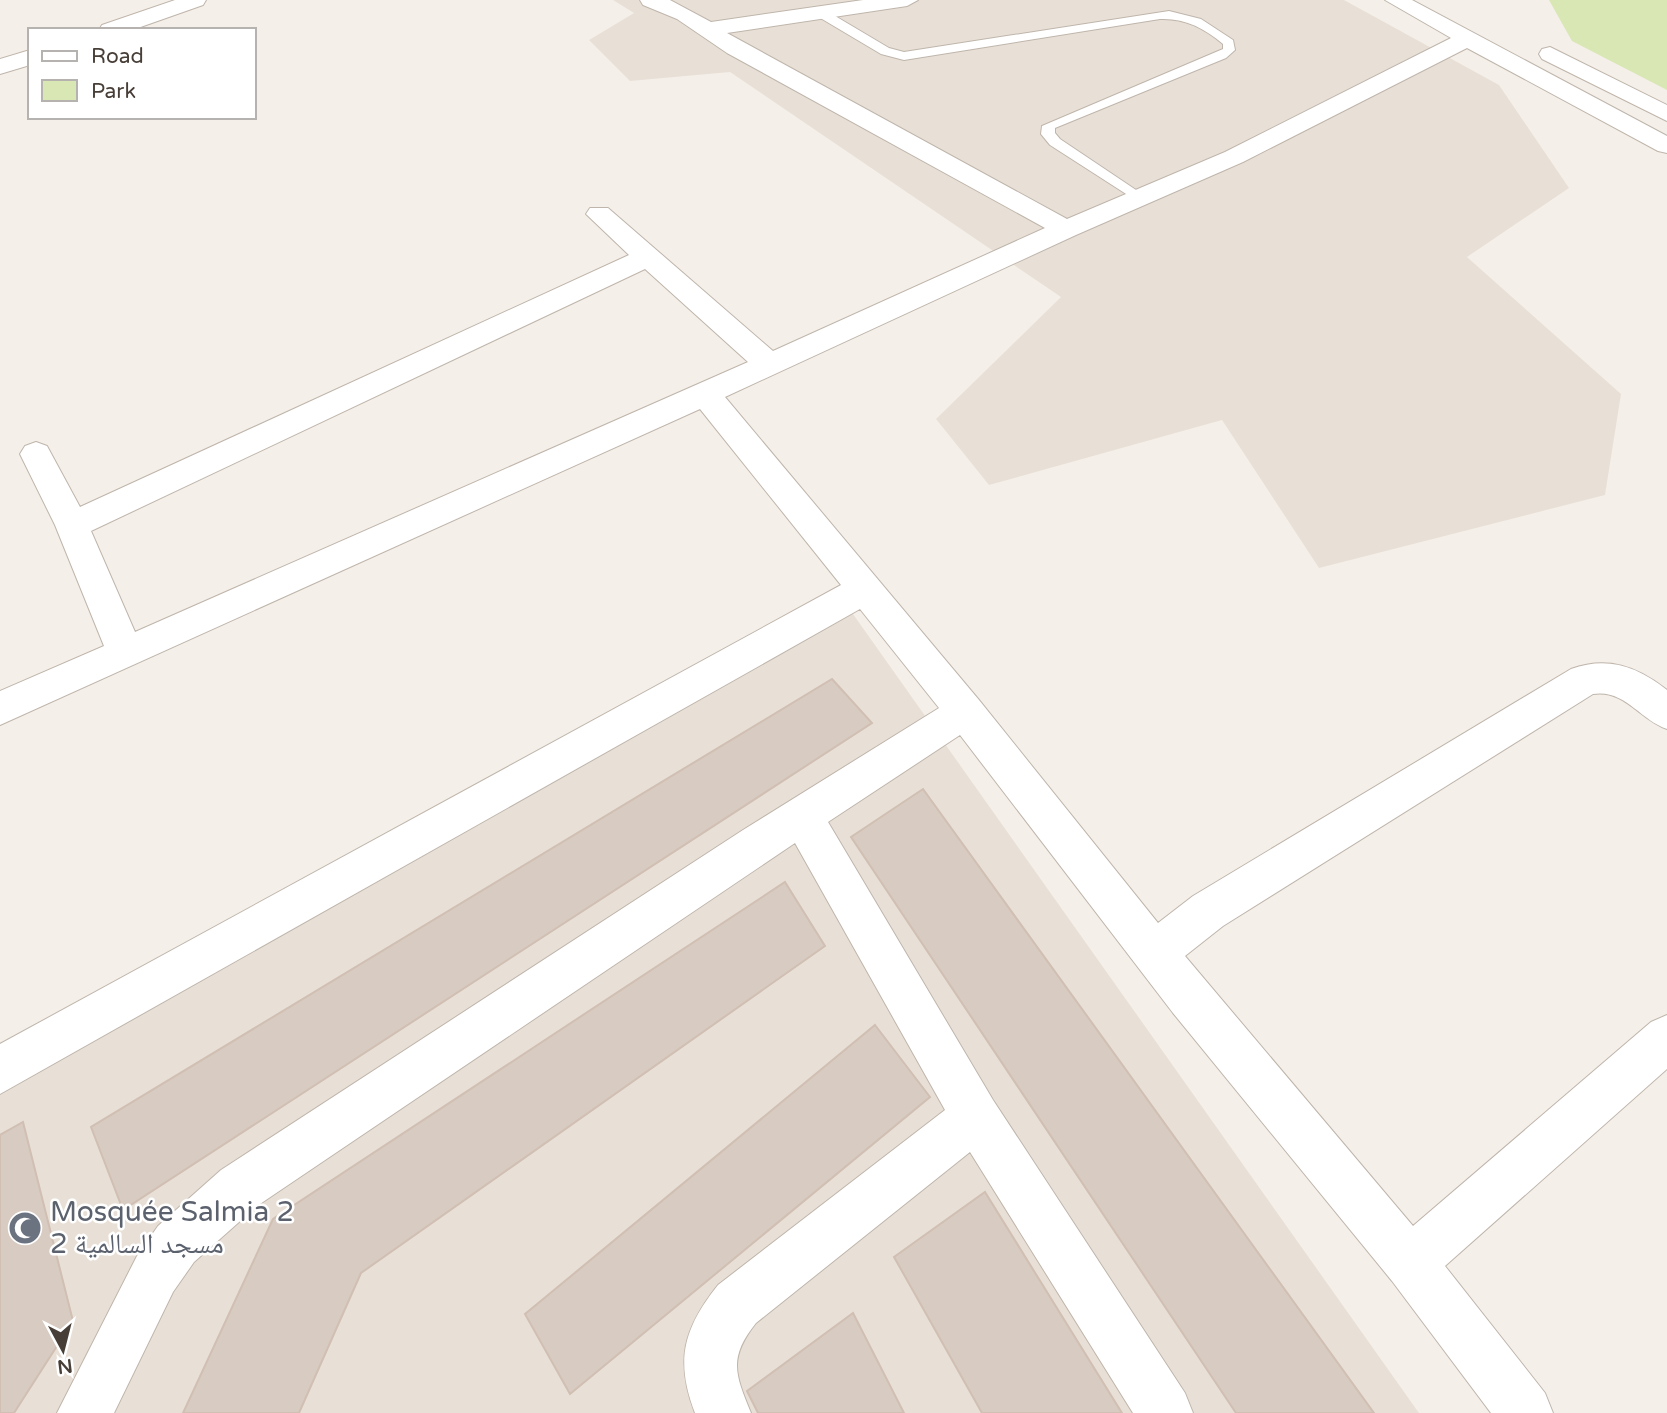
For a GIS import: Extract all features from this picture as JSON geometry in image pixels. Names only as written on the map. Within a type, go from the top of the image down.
[{"type":"street","points":[[116,28],[195,0]]},
{"type":"street","points":[[651,0],[685,14],[735,48],[1066,229]]},
{"type":"street","points":[[685,14],[774,0]]},
{"type":"street","points":[[708,29],[907,0]]},
{"type":"street","points":[[1396,0],[1667,146]]},
{"type":"street","points":[[0,709],[705,394],[1137,197],[1234,157],[1467,39]]},
{"type":"street","points":[[1524,41],[1667,114]]},
{"type":"street","points":[[0,67],[28,58]]},
{"type":"street","points":[[599,214],[769,364]]},
{"type":"street","points":[[72,525],[648,257]]},
{"type":"street","points":[[705,394],[965,712],[1189,997],[1410,1263],[1525,1413]]},
{"type":"street","points":[[36,454],[72,525],[126,654]]},
{"type":"street","points":[[0,1070],[865,589]]},
{"type":"street","points":[[1156,952],[1208,911],[1584,680],[1607,676],[1619,678],[1636,687],[1667,713]]},
{"type":"street","points":[[85,1413],[155,1274],[176,1244],[239,1188],[965,712]]},
{"type":"street","points":[[803,818],[976,1117],[1165,1413]]},
{"type":"street","points":[[1410,1263],[1667,1038]]},
{"type":"street","points":[[723,1413],[712,1388],[709,1352],[718,1326],[737,1304],[976,1117]]},
{"type":"lane","points":[[821,13],[884,51],[904,56],[1171,14],[1192,20],[1222,37],[1229,43],[1229,50],[1222,55],[1049,126],[1048,134],[1055,142],[1137,197]]},
{"type":"shaded area","points":[[613,0],[1344,0],[1499,85],[1569,188],[1467,257],[1621,394],[1605,495],[1319,568],[1222,420],[989,485],[936,419],[1061,297],[730,72],[630,81],[589,40],[634,13]]},
{"type":"shaded area","points":[[848,607],[1419,1413],[0,1413],[0,1076]]},
{"type":"green space","points":[[1549,0],[1667,0],[1667,90],[1572,41]]},
{"type":"building","points":[[832,679],[872,723],[123,1210],[91,1127]]},
{"type":"building","points":[[923,789],[1374,1413],[1236,1413],[851,837]]},
{"type":"building","points":[[785,882],[825,946],[361,1273],[299,1413],[183,1413],[273,1219]]},
{"type":"building","points":[[875,1025],[930,1097],[570,1394],[525,1314]]},
{"type":"building","name":"Mosquée Salmia 2 مسجد السالمية 2","points":[[23,1122],[73,1321],[14,1413],[0,1413],[0,1135]]},
{"type":"building","points":[[985,1192],[1122,1413],[982,1413],[894,1257]]},
{"type":"building","points":[[853,1313],[904,1413],[758,1413],[747,1391]]},
{"type":"place","name":"Mosquée Salmia 2 مسجد السالمية 2","points":[[25,1228]]}]
